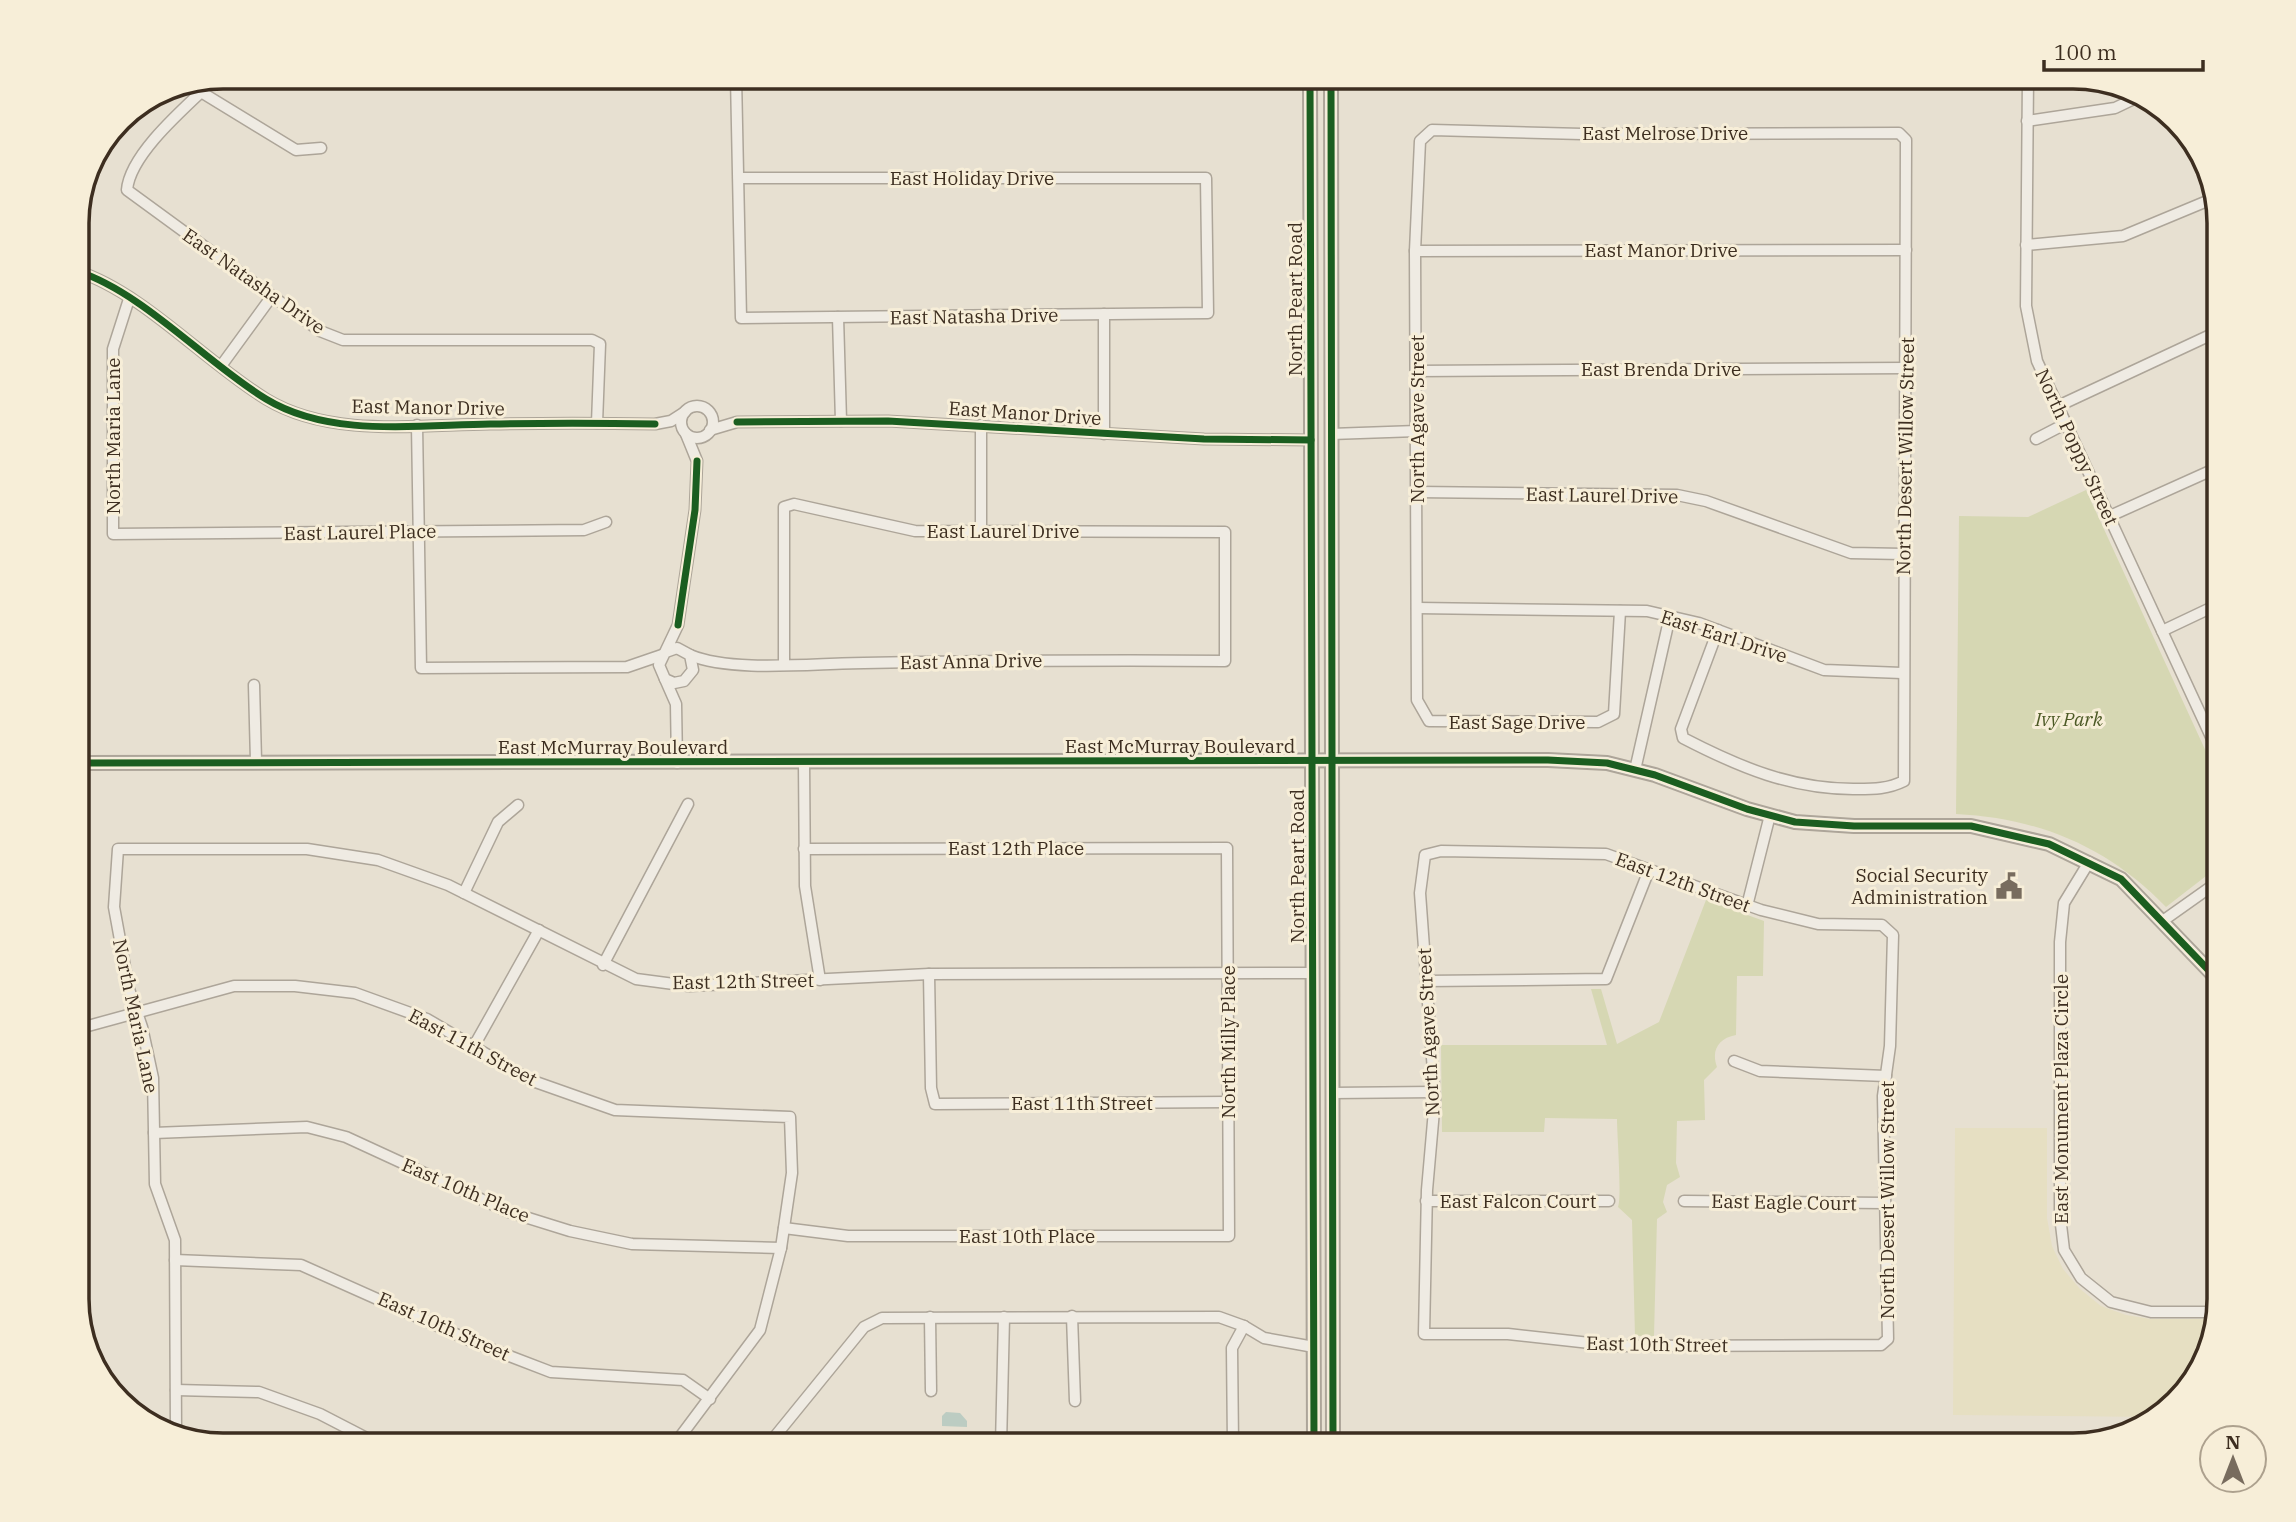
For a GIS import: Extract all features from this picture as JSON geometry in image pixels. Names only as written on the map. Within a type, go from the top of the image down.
[{"type":"street","points":[[736,89],[738,178]]},
{"type":"street","name":"North Peart Road","points":[[1310,89],[1314,1433]]},
{"type":"street","name":"North Peart Road","points":[[1331,89],[1333,1433]]},
{"type":"street","name":"North Poppy Street","points":[[2028,89],[2026,306],[2036,361],[2207,723]]},
{"type":"street","points":[[201,92],[296,150],[321,148]]},
{"type":"street","name":"East Natasha Drive","points":[[201,92],[164,129],[128,178],[127,191],[320,331],[343,340],[592,340],[600,344],[597,423]]},
{"type":"street","points":[[2027,121],[2115,108],[2129,102]]},
{"type":"street","name":"East Melrose Drive","points":[[1432,130],[1583,134],[1899,133]]},
{"type":"street","name":"North Agave Street","points":[[1424,712],[1417,700],[1415,251],[1420,141],[1432,130]]},
{"type":"street","name":"North Desert Willow Street","points":[[1718,630],[1681,729],[1682,738],[1729,762],[1790,782],[1826,789],[1890,788],[1904,781],[1902,673],[1906,140],[1899,133]]},
{"type":"street","name":"East Holiday Drive","points":[[738,178],[1206,178],[1208,313]]},
{"type":"street","name":"East Natasha Drive","points":[[738,178],[741,318],[1208,313]]},
{"type":"street","points":[[2026,244],[2123,236],[2205,202]]},
{"type":"street","name":"East Manor Drive","points":[[1415,251],[1906,250]]},
{"type":"street","name":"East Manor Drive","points":[[90,275],[129,299],[267,400],[308,417],[358,425],[655,424],[671,421],[685,412]]},
{"type":"street","points":[[221,366],[272,296]]},
{"type":"street","name":"North Maria Lane","points":[[113,534],[113,349],[129,299]]},
{"type":"street","points":[[1104,314],[1104,434]]},
{"type":"street","points":[[838,317],[841,421]]},
{"type":"street","points":[[2056,407],[2207,337]]},
{"type":"street","name":"East Brenda Drive","points":[[1417,371],[1906,368]]},
{"type":"street","points":[[677,763],[676,704],[659,665],[678,625],[695,510],[697,461],[710,431],[712,418],[706,410],[698,407],[685,412],[681,420],[697,461]]},
{"type":"street","name":"East Manor Drive","points":[[706,410],[737,422]]},
{"type":"street","name":"East Manor Drive","points":[[710,431],[737,422],[841,421],[981,425],[1104,434],[1311,440]]},
{"type":"street","name":"East Manor Drive","points":[[655,424],[686,433]]},
{"type":"street","points":[[2036,439],[2065,424]]},
{"type":"street","points":[[418,425],[421,668],[627,667],[645,663],[677,649],[688,654]]},
{"type":"street","points":[[981,425],[981,531]]},
{"type":"street","points":[[686,433],[695,438],[710,431]]},
{"type":"street","points":[[1331,434],[1417,431]]},
{"type":"street","points":[[2110,516],[2207,472]]},
{"type":"street","name":"East Laurel Drive","points":[[1417,492],[1677,495],[1706,501],[1851,553],[1903,554]]},
{"type":"street","name":"East Laurel Drive","points":[[784,664],[785,507],[794,504],[915,531],[1225,532],[1225,661]]},
{"type":"street","name":"East Laurel Place","points":[[113,534],[584,530],[606,522]]},
{"type":"street","name":"East Earl Drive","points":[[1417,608],[1647,611],[1718,630],[1824,670],[1902,673]]},
{"type":"street","points":[[2162,631],[2207,610]]},
{"type":"street","name":"East Sage Drive","points":[[1424,712],[1429,721],[1598,722],[1614,713],[1620,611]]},
{"type":"street","points":[[1635,770],[1670,616]]},
{"type":"street","points":[[676,704],[693,665],[678,625]]},
{"type":"street","name":"East Anna Drive","points":[[688,654],[718,664],[1225,661]]},
{"type":"street","name":"East Anna Drive","points":[[690,676],[718,664]]},
{"type":"street","points":[[627,667],[679,683],[690,676]]},
{"type":"street","points":[[254,685],[256,761]]},
{"type":"street","name":"East McMurray Boulevard","points":[[90,763],[1548,760],[1606,763],[1795,822],[1854,826],[1970,827],[2049,844],[2121,879],[2164,920],[2207,968]]},
{"type":"street","points":[[804,762],[805,886],[820,980]]},
{"type":"street","points":[[603,965],[688,804]]},
{"type":"street","points":[[464,893],[498,822],[518,805]]},
{"type":"street","points":[[1746,906],[1770,816]]},
{"type":"street","name":"East 12th Place","points":[[804,849],[1227,848]]},
{"type":"street","name":"North Milly Place","points":[[1227,848],[1229,1236]]},
{"type":"street","name":"North Maria Lane","points":[[118,849],[114,907],[153,1079],[155,1184],[175,1241],[176,1424]]},
{"type":"street","name":"East 12th Street","points":[[118,849],[307,849],[379,860],[464,893],[603,965],[636,979],[689,986],[929,974],[1312,973]]},
{"type":"street","name":"East 12th Street","points":[[1425,855],[1441,851],[1606,854],[1746,906],[1818,924],[1882,925],[1893,935]]},
{"type":"street","name":"North Agave Street","points":[[1424,1334],[1426,1201],[1434,1093],[1420,893],[1425,855]]},
{"type":"street","name":"East Monument Plaza Circle","points":[[2089,862],[2064,903],[2060,942],[2060,1216],[2064,1250],[2081,1278],[2111,1302],[2151,1312],[2206,1311]]},
{"type":"street","points":[[1426,981],[1606,979],[1649,870]]},
{"type":"street","points":[[2164,920],[2207,890]]},
{"type":"street","points":[[474,1045],[539,930]]},
{"type":"street","name":"North Desert Willow Street","points":[[1888,1339],[1883,1096],[1890,1046],[1893,935]]},
{"type":"street","name":"East 11th Street","points":[[929,974],[931,1088],[935,1104],[1229,1102]]},
{"type":"street","name":"East 11th Street","points":[[90,1025],[234,986],[295,986],[355,993],[427,1019],[530,1080],[615,1110],[790,1117],[792,1173],[784,1228]]},
{"type":"street","points":[[1734,1061],[1760,1071],[1886,1076]]},
{"type":"street","points":[[1332,1093],[1434,1093]]},
{"type":"street","name":"East 10th Place","points":[[154,1133],[307,1127],[346,1137],[509,1212],[570,1231],[632,1244],[781,1248]]},
{"type":"street","name":"East Falcon Court","points":[[1426,1201],[1609,1201]]},
{"type":"street","name":"East Eagle Court","points":[[1684,1201],[1885,1203]]},
{"type":"street","points":[[683,1433],[760,1330],[784,1228]]},
{"type":"street","name":"East 10th Place","points":[[784,1228],[848,1236],[1229,1236]]},
{"type":"street","name":"East 10th Street","points":[[175,1260],[301,1265],[478,1344],[551,1372],[683,1380],[710,1399]]},
{"type":"street","points":[[1072,1316],[1075,1401]]},
{"type":"street","points":[[930,1317],[932,1391]]},
{"type":"street","points":[[1001,1433],[1004,1317]]},
{"type":"street","points":[[778,1433],[864,1327],[882,1318],[1219,1317],[1244,1326],[1264,1338],[1314,1347]]},
{"type":"street","points":[[1233,1433],[1232,1348],[1244,1326]]},
{"type":"street","name":"East 10th Street","points":[[1424,1334],[1508,1334],[1617,1346],[1881,1345],[1888,1339]]},
{"type":"street","points":[[176,1390],[258,1392],[320,1414],[358,1433]]},
{"type":"shaded area","points":[[1955,1128],[2047,1128],[2047,1218],[2052,1246],[2063,1269],[2080,1289],[2101,1306],[2126,1315],[2151,1319],[2205,1319],[2200,1342],[2184,1373],[2173,1387],[2136,1417],[1953,1415]]},
{"type":"shaded area","points":[[946,1412],[960,1413],[967,1421],[967,1427],[942,1426],[942,1416]]},
{"type":"green space","name":"Ivy Park","points":[[2086,490],[2207,754],[2207,875],[2166,907],[2120,868],[2096,852],[2070,840],[2044,829],[2016,822],[1956,814],[1959,516],[2028,517]]},
{"type":"green space","points":[[1706,900],[1764,921],[1763,976],[1737,976],[1736,1035],[1717,1046],[1717,1067],[1704,1080],[1705,1120],[1677,1121],[1676,1163],[1680,1177],[1667,1185],[1663,1202],[1667,1212],[1657,1219],[1654,1336],[1635,1336],[1632,1220],[1618,1207],[1617,1119],[1545,1118],[1544,1132],[1442,1132],[1441,1045],[1607,1045],[1591,989],[1601,989],[1617,1044],[1659,1022]]},
{"type":"cycle path","points":[[1310,89],[1314,1433]]},
{"type":"cycle path","points":[[1331,89],[1333,1433]]},
{"type":"cycle path","points":[[90,276],[150,311],[266,399],[318,420],[404,427],[531,423],[655,424]]},
{"type":"cycle path","points":[[737,422],[888,421],[1204,439],[1311,440]]},
{"type":"cycle path","points":[[678,625],[695,510],[697,461]]},
{"type":"cycle path","points":[[90,763],[1548,760],[1607,763],[1655,775],[1747,809],[1795,822],[1854,826],[1971,826],[2049,844],[2121,879],[2207,969]]},
{"type":"place","name":"Social Security Administration","points":[[2009,886]]}]
